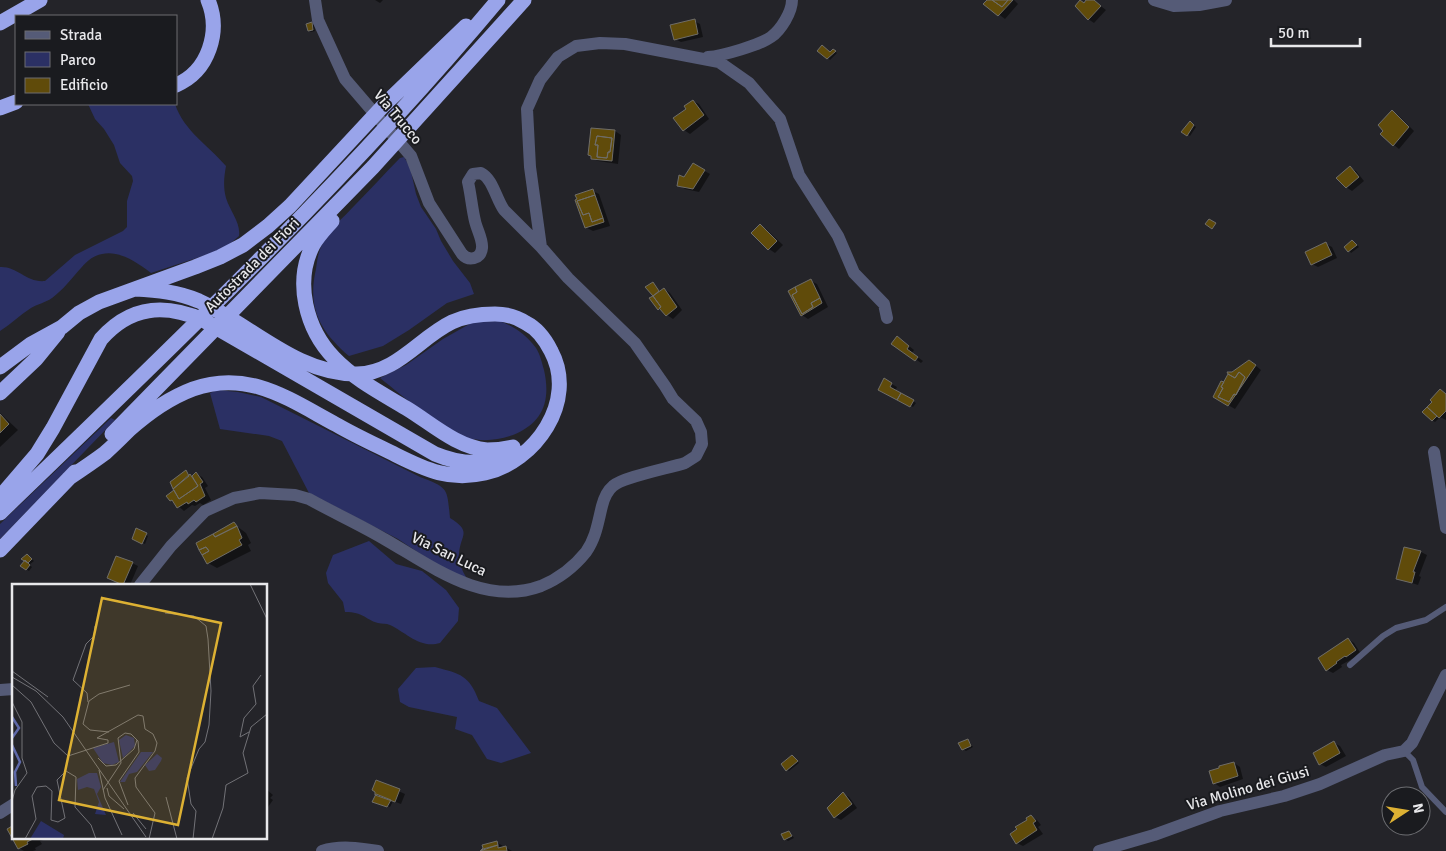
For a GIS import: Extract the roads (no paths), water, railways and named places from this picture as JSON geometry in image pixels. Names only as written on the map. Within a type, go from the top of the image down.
[{"type":"highway","points":[[0,22],[40,0]]},
{"type":"highway","points":[[178,84],[201,64],[211,45],[213,21],[208,0]]},
{"type":"highway","name":"Autostrada dei Fiori","points":[[0,550],[373,166],[524,0]]},
{"type":"highway","points":[[0,367],[31,344],[62,327],[79,313],[98,302],[118,293],[134,289],[220,257],[244,244],[290,206],[384,106],[455,35],[497,1]]},
{"type":"highway","name":"Autostrada dei Fiori","points":[[0,513],[191,329],[396,117],[497,1]]},
{"type":"highway","points":[[0,108],[15,102]]},
{"type":"highway","points":[[373,166],[354,194],[313,245],[304,274],[303,292],[307,311],[314,329],[333,357],[361,380],[456,440],[487,450],[522,446]]},
{"type":"highway","points":[[69,478],[106,452],[130,429],[169,400],[194,389],[216,383],[239,382],[262,387],[287,397],[338,426],[423,469],[448,476],[483,474],[508,466],[529,450],[542,434],[557,402],[559,388],[554,355],[542,335],[524,321],[513,317],[488,314],[454,321],[396,362],[360,374],[343,373],[322,370],[298,359],[198,301],[160,290],[134,289]]},
{"type":"highway","points":[[0,497],[37,454],[54,428],[100,338],[122,320],[148,310],[175,310],[203,320],[435,454],[447,459],[459,462],[483,462],[498,459],[542,434]]},
{"type":"highway","points":[[0,393],[36,359],[62,327]]},
{"type":"street","name":"Via Trucco","points":[[315,0],[318,20],[345,79],[411,156],[428,203],[462,254],[468,258],[476,258],[482,248],[468,182],[471,176],[477,172],[487,177],[499,204],[504,210],[541,246]]},
{"type":"street","points":[[696,58],[718,56],[771,37],[783,25],[792,0]]},
{"type":"street","points":[[1154,0],[1174,6],[1199,5],[1226,0]]},
{"type":"street","points":[[541,246],[530,167],[527,110],[540,80],[558,58],[576,46],[600,43],[625,44],[719,62],[749,83],[780,118],[799,175],[838,236],[854,273],[884,304],[887,318]]},
{"type":"street","name":"Via San Luca","points":[[141,584],[171,546],[205,511],[234,498],[260,493],[295,495],[309,498],[425,563],[465,583],[488,590],[511,592],[529,589],[547,583],[569,570],[586,551],[595,535],[605,496],[614,486],[623,480],[692,461],[700,450],[702,438],[699,426],[673,400],[635,343],[568,278],[541,246]]},
{"type":"street","points":[[1434,452],[1446,528]]},
{"type":"street","points":[[1404,751],[1412,743],[1446,675]]},
{"type":"street","name":"Via Molino dei Giusi","points":[[1099,851],[1154,835],[1220,811],[1284,796],[1320,784],[1385,755],[1404,751]]},
{"type":"street","points":[[0,813],[12,805]]},
{"type":"street","points":[[322,851],[352,848],[378,851]]},
{"type":"lane","points":[[1350,665],[1383,636],[1396,628],[1426,620],[1446,607]]},
{"type":"lane","points":[[1404,751],[1413,760],[1422,788],[1446,812]]}]
